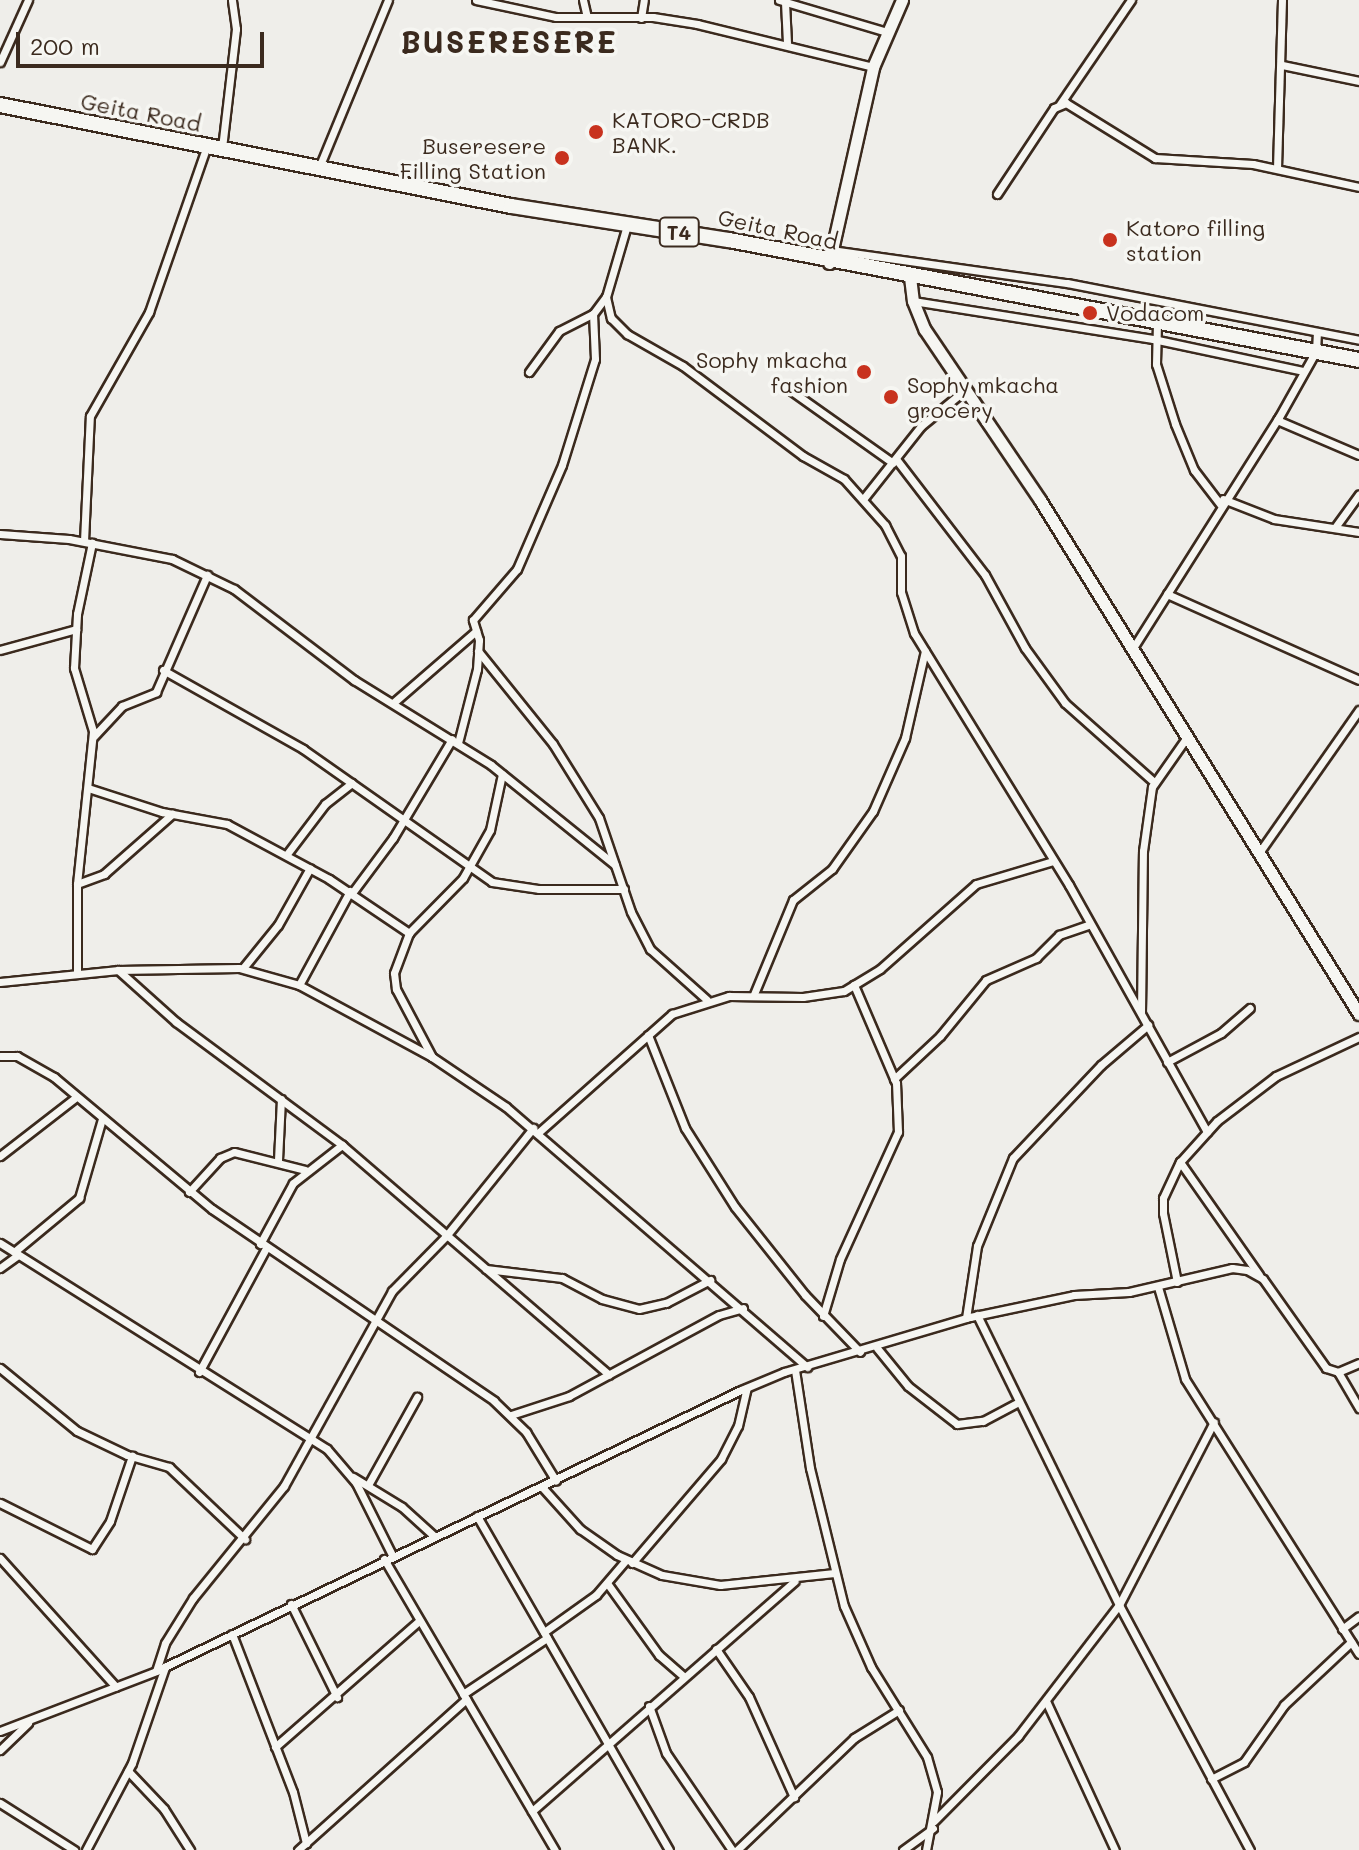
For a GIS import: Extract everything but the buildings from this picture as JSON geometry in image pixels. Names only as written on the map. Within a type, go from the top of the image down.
[{"type":"highway","name":"Geita Road","points":[[0,105],[206,148],[320,165],[511,206],[830,257],[910,277],[1359,360]]},
{"type":"street","points":[[0,62],[28,0]]},
{"type":"street","points":[[222,151],[236,29],[232,0]]},
{"type":"street","points":[[320,165],[388,0]]},
{"type":"street","points":[[476,0],[556,17],[641,18],[787,43],[873,67]]},
{"type":"street","points":[[583,0],[587,17]]},
{"type":"street","points":[[641,18],[644,0]]},
{"type":"street","points":[[902,0],[873,67],[830,257],[1067,283],[1359,340]]},
{"type":"street","points":[[997,194],[1131,0]]},
{"type":"street","points":[[1277,168],[1282,0]]},
{"type":"street","points":[[787,43],[782,1],[887,32]]},
{"type":"street","points":[[1282,65],[1359,81]]},
{"type":"street","points":[[1060,104],[1077,107],[1155,158],[1277,168],[1359,187]]},
{"type":"street","points":[[77,974],[77,884],[93,737],[74,668],[88,542],[90,416],[149,312],[206,148]]},
{"type":"street","points":[[529,372],[559,331],[593,314],[606,297],[627,224]]},
{"type":"street","points":[[910,277],[913,301],[925,330],[1189,736],[1359,1014]]},
{"type":"street","points":[[606,297],[611,318],[627,334],[695,374],[864,498],[901,556],[903,607],[925,651],[1053,861],[1207,1132]]},
{"type":"street","points":[[913,301],[1153,339],[1303,371]]},
{"type":"street","points":[[299,985],[351,892],[404,820],[455,741],[478,651],[474,614],[517,569],[562,465],[595,359],[593,314]]},
{"type":"street","points":[[1157,323],[1153,339],[1175,424],[1194,470],[1221,502],[1274,519],[1336,526],[1359,532]]},
{"type":"street","points":[[1133,648],[1221,502],[1277,420],[1316,351],[1317,333]]},
{"type":"street","points":[[864,498],[921,426],[966,389]]},
{"type":"street","points":[[790,390],[895,461],[985,575],[1065,703],[1153,781]]},
{"type":"street","points":[[1277,420],[1359,455]]},
{"type":"street","points":[[1336,526],[1359,494]]},
{"type":"street","points":[[0,534],[88,542],[172,559],[207,575],[502,774],[615,865]]},
{"type":"street","points":[[93,737],[115,711],[153,696],[207,575]]},
{"type":"street","points":[[1167,594],[1359,680]]},
{"type":"street","points":[[0,650],[76,629]]},
{"type":"street","points":[[393,703],[476,631]]},
{"type":"street","points":[[478,651],[569,767],[599,818],[624,889],[650,949],[707,1000]]},
{"type":"street","points":[[754,994],[793,900],[832,869],[873,811],[905,738],[925,651]]},
{"type":"street","points":[[163,670],[303,749],[503,886],[624,889]]},
{"type":"street","points":[[1261,850],[1359,710]]},
{"type":"street","points":[[1141,1012],[1143,851],[1153,781],[1189,736]]},
{"type":"street","points":[[432,1057],[394,982],[400,949],[409,933],[446,899],[470,865],[496,813],[502,774]]},
{"type":"street","points":[[287,854],[325,804],[352,783]]},
{"type":"street","points":[[88,788],[172,814],[227,824],[287,854],[351,892],[409,933]]},
{"type":"street","points":[[77,884],[104,874],[172,814]]},
{"type":"street","points":[[156,1671],[165,1643],[193,1598],[245,1539],[284,1486],[308,1435],[410,1269],[446,1236],[536,1130],[672,1014],[707,1000],[754,994],[803,997],[854,985],[976,884],[1053,861]]},
{"type":"street","points":[[243,968],[278,925],[310,868]]},
{"type":"street","points":[[894,1079],[940,1036],[986,980],[1036,958],[1059,935],[1088,925]]},
{"type":"street","points":[[0,982],[118,970],[243,968],[299,985],[432,1057],[536,1130],[807,1367]]},
{"type":"street","points":[[118,970],[176,1022],[342,1145],[609,1375]]},
{"type":"street","points":[[823,1316],[840,1259],[898,1132],[901,1102],[854,985]]},
{"type":"street","points":[[1167,1062],[1221,1033],[1250,1008]]},
{"type":"street","points":[[966,1318],[977,1246],[1013,1158],[1101,1065],[1148,1025]]},
{"type":"street","points":[[648,1035],[668,1092],[709,1167],[762,1244],[823,1316],[860,1352]]},
{"type":"street","points":[[1177,1282],[1163,1213],[1163,1198],[1180,1162],[1207,1132],[1276,1076],[1359,1037]]},
{"type":"street","points":[[0,1056],[27,1061],[76,1097],[189,1192],[263,1246],[377,1319],[511,1415],[556,1481]]},
{"type":"street","points":[[0,1156],[76,1097]]},
{"type":"street","points":[[278,1160],[281,1099]]},
{"type":"street","points":[[0,1268],[79,1198],[102,1119]]},
{"type":"street","points":[[199,1372],[263,1246],[281,1199],[305,1170],[342,1145]]},
{"type":"street","points":[[189,1192],[227,1154],[278,1160],[305,1170]]},
{"type":"street","points":[[1180,1162],[1315,1357],[1338,1372],[1359,1408]]},
{"type":"street","points":[[0,1243],[199,1372],[308,1435],[351,1476],[368,1485],[434,1536]]},
{"type":"street","points":[[0,1731],[165,1667],[392,1555],[556,1481],[747,1388],[795,1370],[877,1348],[977,1315],[1074,1295],[1158,1287],[1232,1268],[1260,1278]]},
{"type":"street","points":[[484,1269],[562,1278],[602,1299],[639,1309],[666,1303],[710,1280]]},
{"type":"street","points":[[1158,1287],[1185,1379],[1359,1654]]},
{"type":"street","points":[[511,1415],[569,1396],[719,1315],[743,1308]]},
{"type":"street","points":[[977,1315],[1119,1605],[1250,1850]]},
{"type":"street","points":[[877,1348],[908,1386],[957,1424],[983,1421],[1018,1402]]},
{"type":"street","points":[[1338,1372],[1359,1363]]},
{"type":"street","points":[[795,1370],[834,1573],[854,1636],[927,1757],[937,1792],[926,1850]]},
{"type":"street","points":[[0,1371],[54,1416],[132,1456],[169,1467],[245,1539]]},
{"type":"street","points":[[298,1850],[464,1696],[546,1635],[629,1562],[721,1459],[738,1426],[747,1388]]},
{"type":"street","points":[[368,1485],[417,1397]]},
{"type":"street","points":[[903,1850],[983,1775],[1046,1701],[1119,1605],[1214,1422]]},
{"type":"street","points":[[0,1503],[92,1549],[110,1521],[132,1456]]},
{"type":"street","points":[[351,1476],[392,1555]]},
{"type":"street","points":[[542,1487],[565,1517],[629,1562],[662,1575],[720,1585],[795,1581],[834,1573]]},
{"type":"street","points":[[477,1516],[669,1850]]},
{"type":"street","points":[[0,1558],[116,1687]]},
{"type":"street","points":[[384,1559],[555,1850]]},
{"type":"street","points":[[532,1811],[605,1742],[795,1581]]},
{"type":"street","points":[[607,1583],[659,1655],[684,1677]]},
{"type":"street","points":[[291,1604],[337,1697]]},
{"type":"street","points":[[1342,1629],[1359,1616]]},
{"type":"street","points":[[275,1747],[337,1697],[419,1621]]},
{"type":"street","points":[[232,1634],[275,1747],[306,1843]]},
{"type":"street","points":[[1211,1779],[1244,1762],[1284,1705],[1351,1642]]},
{"type":"street","points":[[716,1649],[749,1697],[794,1797]]},
{"type":"street","points":[[86,1850],[128,1771],[165,1667]]},
{"type":"street","points":[[1046,1701],[1115,1850]]},
{"type":"street","points":[[649,1706],[666,1753],[735,1850],[854,1738],[899,1710]]},
{"type":"street","points":[[0,1750],[29,1721]]},
{"type":"street","points":[[128,1771],[164,1809],[190,1850]]},
{"type":"street","points":[[0,1803],[74,1850]]},
{"type":"place","name":"KATORO-CRDB BANK.","points":[[596,132]]},
{"type":"place","name":"Buseresere Filling Station","points":[[562,158]]},
{"type":"place","name":"Katoro filling station","points":[[1110,240]]},
{"type":"place","name":"Vodacom","points":[[1090,313]]},
{"type":"place","name":"Sophy mkacha fashion","points":[[864,372]]},
{"type":"place","name":"Sophy mkacha grocery","points":[[891,397]]},
{"type":"district","name":"BUSERESERE","points":[[509,41]]}]
